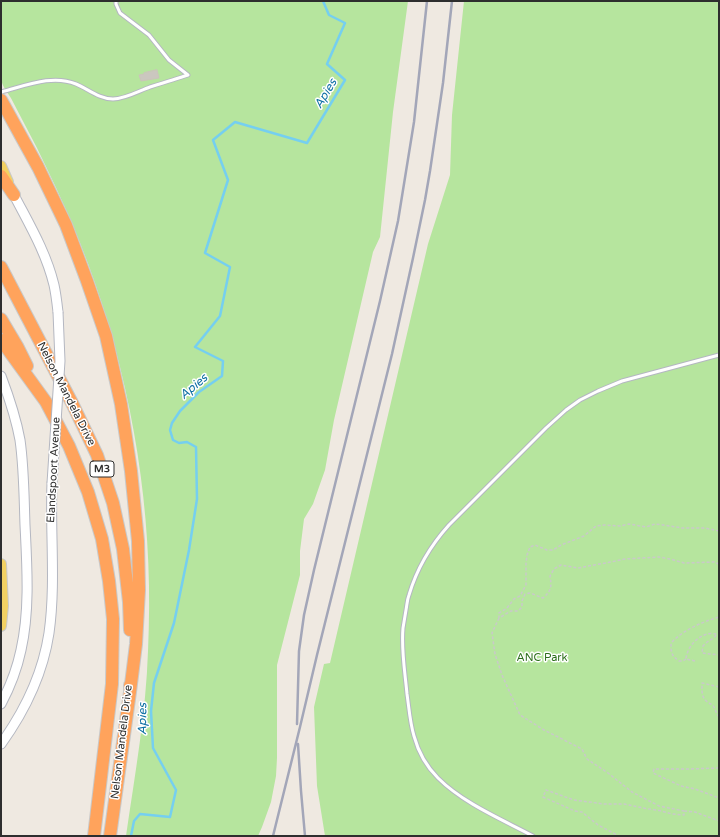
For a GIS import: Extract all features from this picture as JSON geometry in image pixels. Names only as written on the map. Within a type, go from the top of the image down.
[{"type":"highway","points":[[1,100],[38,167],[66,225],[88,281],[106,336],[121,404],[132,471],[138,541],[139,590],[137,637],[130,692]]},
{"type":"highway","points":[[1,176],[14,195]]},
{"type":"highway","name":"Nelson Mandela Drive","points":[[1,267],[98,456],[113,503],[123,549],[129,602],[130,692],[110,836]]},
{"type":"highway","points":[[1,319],[46,402]]},
{"type":"highway","name":"Nelson Mandela Drive","points":[[1,340],[46,402],[70,446],[88,492],[102,539],[114,619],[112,684],[94,836]]},
{"type":"main road","points":[[1,166],[14,195]]},
{"type":"main road","name":"Elandspoort Avenue","points":[[1,744],[16,723],[34,687],[40,669],[48,634],[52,589],[52,483],[60,362],[58,312],[54,285],[43,253],[14,195]]},
{"type":"main road","points":[[1,376],[10,400],[20,440],[24,484],[27,564],[26,606],[22,645],[14,676],[1,704]]},
{"type":"main road","points":[[1,564],[3,606],[1,626]]},
{"type":"lane","points":[[1,92],[46,80],[56,80],[76,84],[94,94],[112,99],[121,98],[188,75],[170,60],[149,35],[120,13],[116,1]]},
{"type":"lane","points":[[533,836],[476,806],[453,791],[437,777],[418,749],[410,720],[403,653],[403,628],[408,596],[427,552],[449,525],[535,438],[566,410],[580,400],[622,381],[719,355]]},
{"type":"path","points":[[719,531],[705,528],[682,528],[663,524],[655,524],[646,527],[628,524],[620,526],[604,525],[596,526],[584,536],[561,545],[553,550],[547,550],[535,545],[530,547],[526,563],[526,584],[520,596],[514,599],[507,608],[499,614],[499,618],[492,634],[495,654],[502,676],[520,715],[544,730],[582,749],[587,759],[632,792],[659,806],[695,812],[719,821]]},
{"type":"path","points":[[499,618],[510,611],[518,611],[522,607],[522,601],[525,594],[530,593],[543,598],[548,593],[552,585],[550,576],[554,569],[561,565],[578,568],[625,559],[659,557],[684,563],[714,562],[719,564]]},
{"type":"path","points":[[694,661],[686,659],[679,661],[672,656],[671,643],[677,636],[685,631],[719,617]]},
{"type":"path","points":[[686,659],[691,644],[708,633],[717,634],[703,646],[702,653],[719,655]]},
{"type":"path","points":[[719,687],[702,683],[702,697],[708,703],[713,705],[716,714],[719,717]]},
{"type":"path","points":[[719,768],[654,769],[653,773],[681,786],[695,789],[719,798]]},
{"type":"path","points":[[619,836],[598,825],[582,812],[575,811],[543,797],[546,790],[574,800],[585,802],[624,804],[684,815],[684,810]]},
{"type":"green space","points":[[1,1],[408,1],[393,112],[380,237],[373,252],[334,420],[325,470],[313,504],[304,519],[300,551],[300,575],[277,665],[276,776],[271,802],[258,836],[126,836],[143,720],[148,651],[148,563],[146,519],[141,476],[134,432],[115,346],[81,244],[37,148],[2,82]]},
{"type":"green space","name":"ANC Park","points":[[464,1],[719,1],[719,836],[325,836],[317,786],[314,707],[324,664],[330,663],[428,244],[450,175],[452,115]]},
{"type":"building","points":[[157,70],[159,78],[141,81],[139,75]]},
{"type":"waterway","name":"Apies","points":[[131,836],[134,821],[140,814],[170,817],[176,790],[153,748],[151,711],[154,683],[174,623],[189,550],[197,499],[196,447],[187,442],[179,443],[173,440],[170,430],[172,423],[180,411],[199,392],[222,376],[223,361],[195,347],[220,316],[230,267],[205,253],[228,180],[213,140],[235,122],[307,143],[345,80],[327,64],[345,23],[329,15],[323,1]]},
{"type":"railway","points":[[297,724],[299,651],[304,615],[398,221],[414,122],[427,1]]},
{"type":"railway","points":[[273,836],[392,354],[413,258],[430,171],[443,83],[452,1]]},
{"type":"railway","points":[[298,744],[305,836]]}]
